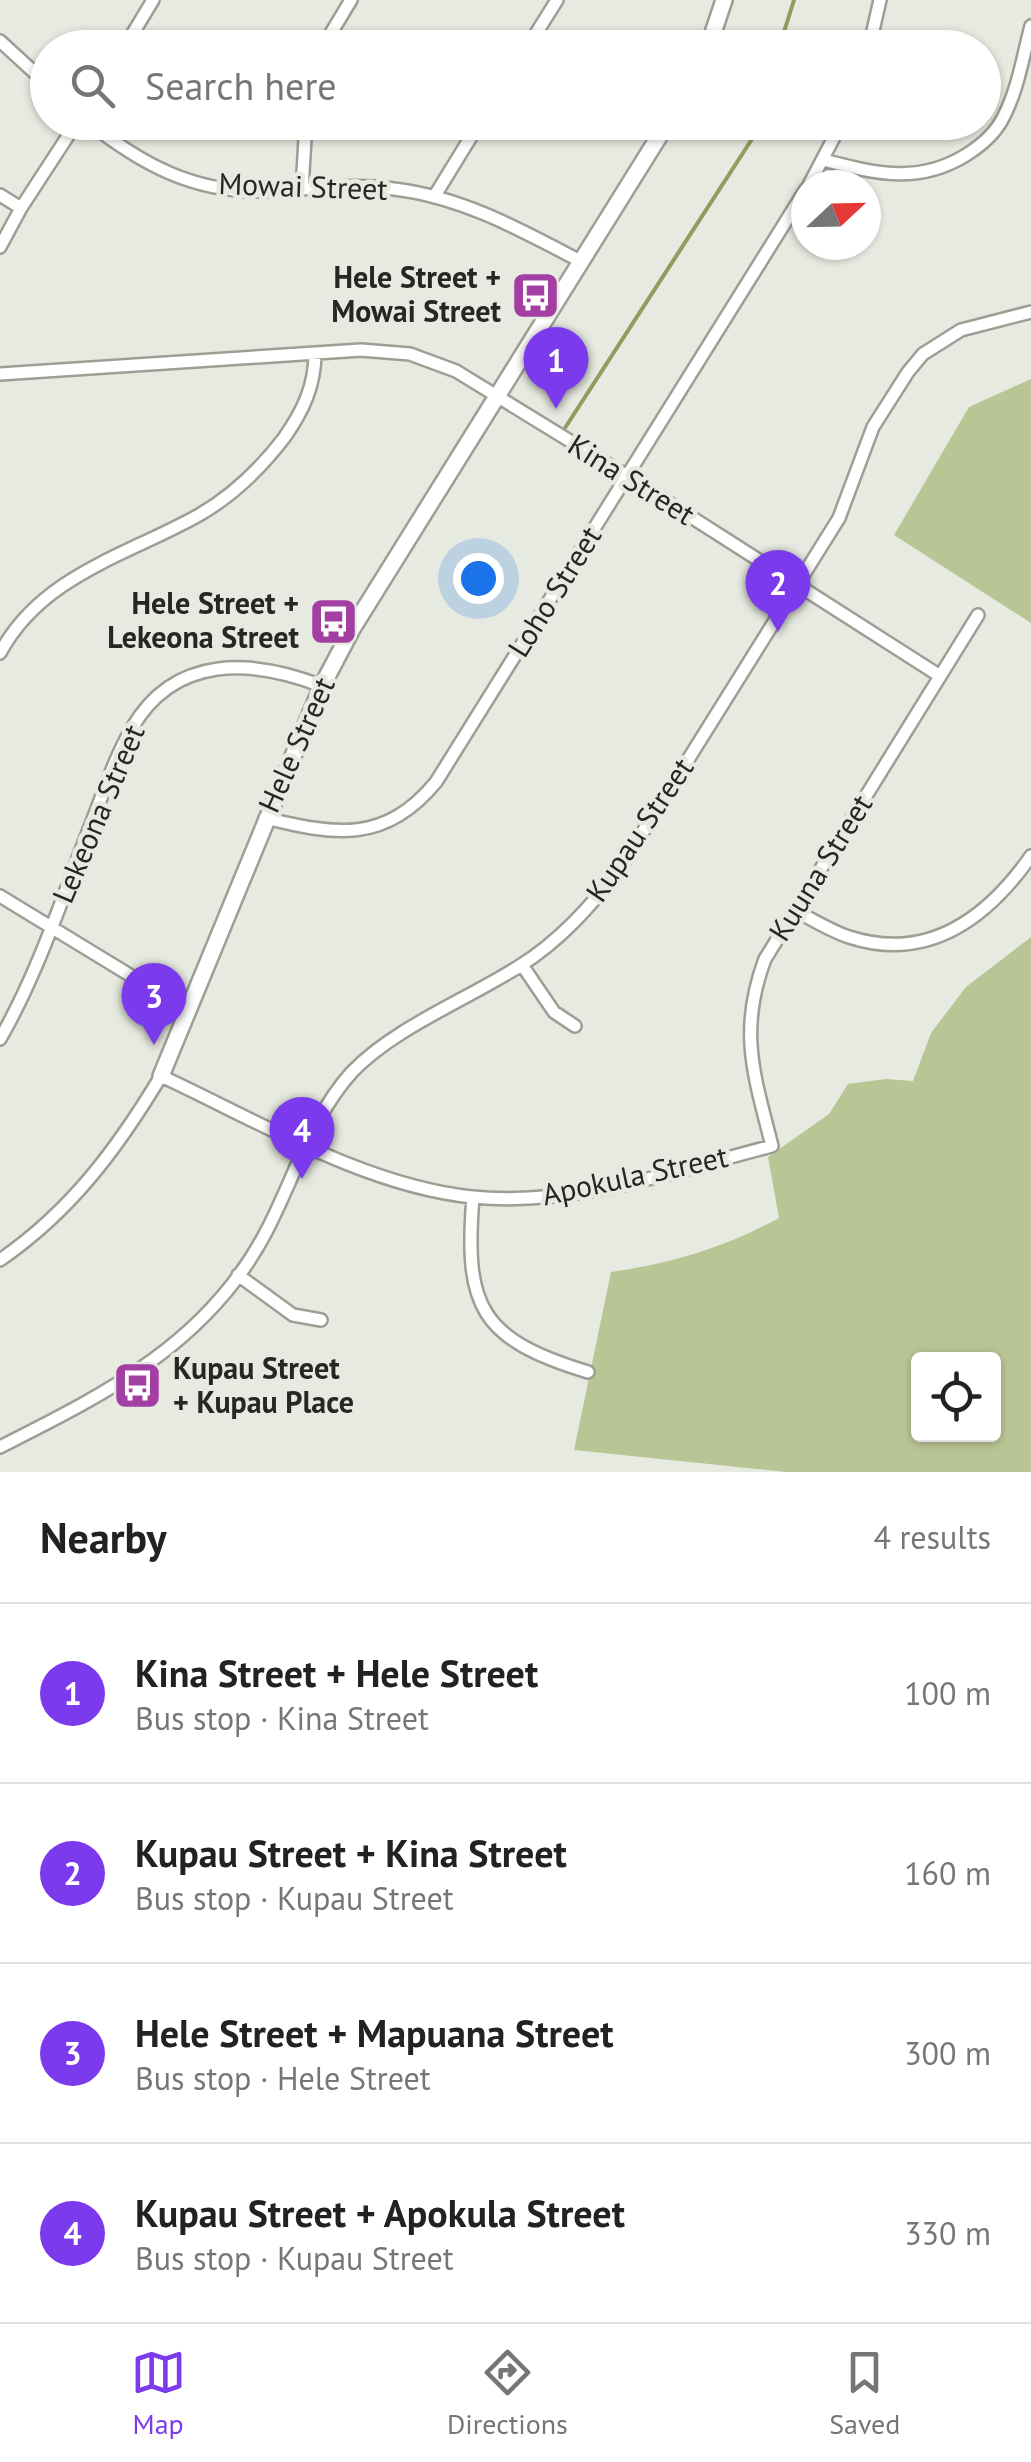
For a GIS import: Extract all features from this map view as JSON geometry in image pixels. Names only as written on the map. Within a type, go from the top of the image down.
[{"type":"street","points":[[135,30],[154,0]]},
{"type":"street","points":[[333,30],[351,0]]},
{"type":"street","points":[[538,30],[556,0]]},
{"type":"street","points":[[714,30],[724,0]]},
{"type":"street","points":[[874,30],[880,0]]},
{"type":"street","points":[[1001,122],[1012,99],[1031,26]]},
{"type":"street","points":[[0,41],[30,68]]},
{"type":"street","points":[[0,248],[64,140]]},
{"type":"street","name":"Mowai Street","points":[[111,140],[129,154],[182,179],[237,190],[372,187],[434,197],[494,217],[580,262]]},
{"type":"street","points":[[302,189],[305,140]]},
{"type":"street","points":[[434,197],[469,140]]},
{"type":"street","name":"Hele Street","points":[[0,1260],[59,1214],[86,1186],[161,1076],[265,818],[322,686],[352,629],[657,140]]},
{"type":"street","name":"Loho Street","points":[[817,170],[833,140]]},
{"type":"street","points":[[823,160],[874,173],[906,176],[940,168],[984,140]]},
{"type":"street","points":[[0,195],[21,208]]},
{"type":"street","name":"Loho Street","points":[[265,818],[311,829],[350,832],[387,823],[420,800],[446,766],[791,213]]},
{"type":"street","name":"Kupau Street","points":[[0,1446],[90,1401],[160,1357],[208,1312],[238,1275],[264,1237],[332,1097],[374,1052],[522,965],[580,916],[621,867],[839,518],[873,427],[915,363],[961,330],[1031,312]]},
{"type":"street","name":"Kina Street","points":[[0,374],[373,350],[410,354],[456,371],[940,676]]},
{"type":"street","points":[[0,653],[21,624],[65,582],[198,516],[254,473],[293,425],[308,396],[315,378],[315,353]]},
{"type":"street","name":"Kuuna Street","points":[[772,1146],[754,1074],[749,1018],[765,959],[978,615]]},
{"type":"street","name":"Lekeona Street","points":[[0,1039],[24,994],[122,747],[152,701],[188,677],[238,666],[285,672],[322,686]]},
{"type":"street","points":[[794,910],[846,936],[869,942],[922,940],[975,919],[1003,894],[1031,856]]},
{"type":"street","points":[[0,896],[187,1010]]},
{"type":"street","points":[[522,965],[554,1012],[575,1026]]},
{"type":"street","name":"Apokula Street","points":[[161,1076],[392,1180],[472,1197],[566,1195],[772,1146]]},
{"type":"street","points":[[472,1197],[469,1267],[473,1285],[490,1318],[526,1351],[588,1372]]},
{"type":"street","points":[[238,1275],[293,1315],[321,1320]]},
{"type":"green space","points":[[1031,379],[1031,623],[894,535],[969,407]]},
{"type":"green space","points":[[1031,937],[1031,1472],[786,1472],[574,1450],[611,1272],[698,1253],[779,1218],[768,1157],[829,1114],[848,1084],[886,1079],[913,1081],[931,1033],[966,987]]},
{"type":"waterway","points":[[785,30],[794,0]]},
{"type":"waterway","points":[[563,431],[751,140]]},
{"type":"place","name":"Hele Street + Mowai Street","points":[[536,295]]},
{"type":"place","name":"Kina Street + Hele Street","points":[[556,409]]},
{"type":"place","name":"Hele Street + Lekeona Street","points":[[334,621]]},
{"type":"place","name":"Kupau Street + Kina Street","points":[[778,632]]},
{"type":"place","name":"Hele Street + Mapuana Street","points":[[154,1045]]},
{"type":"place","name":"Kupau Street + Apokula Street","points":[[302,1179]]},
{"type":"place","name":"Kupau Street + Kupau Place","points":[[138,1386]]}]
